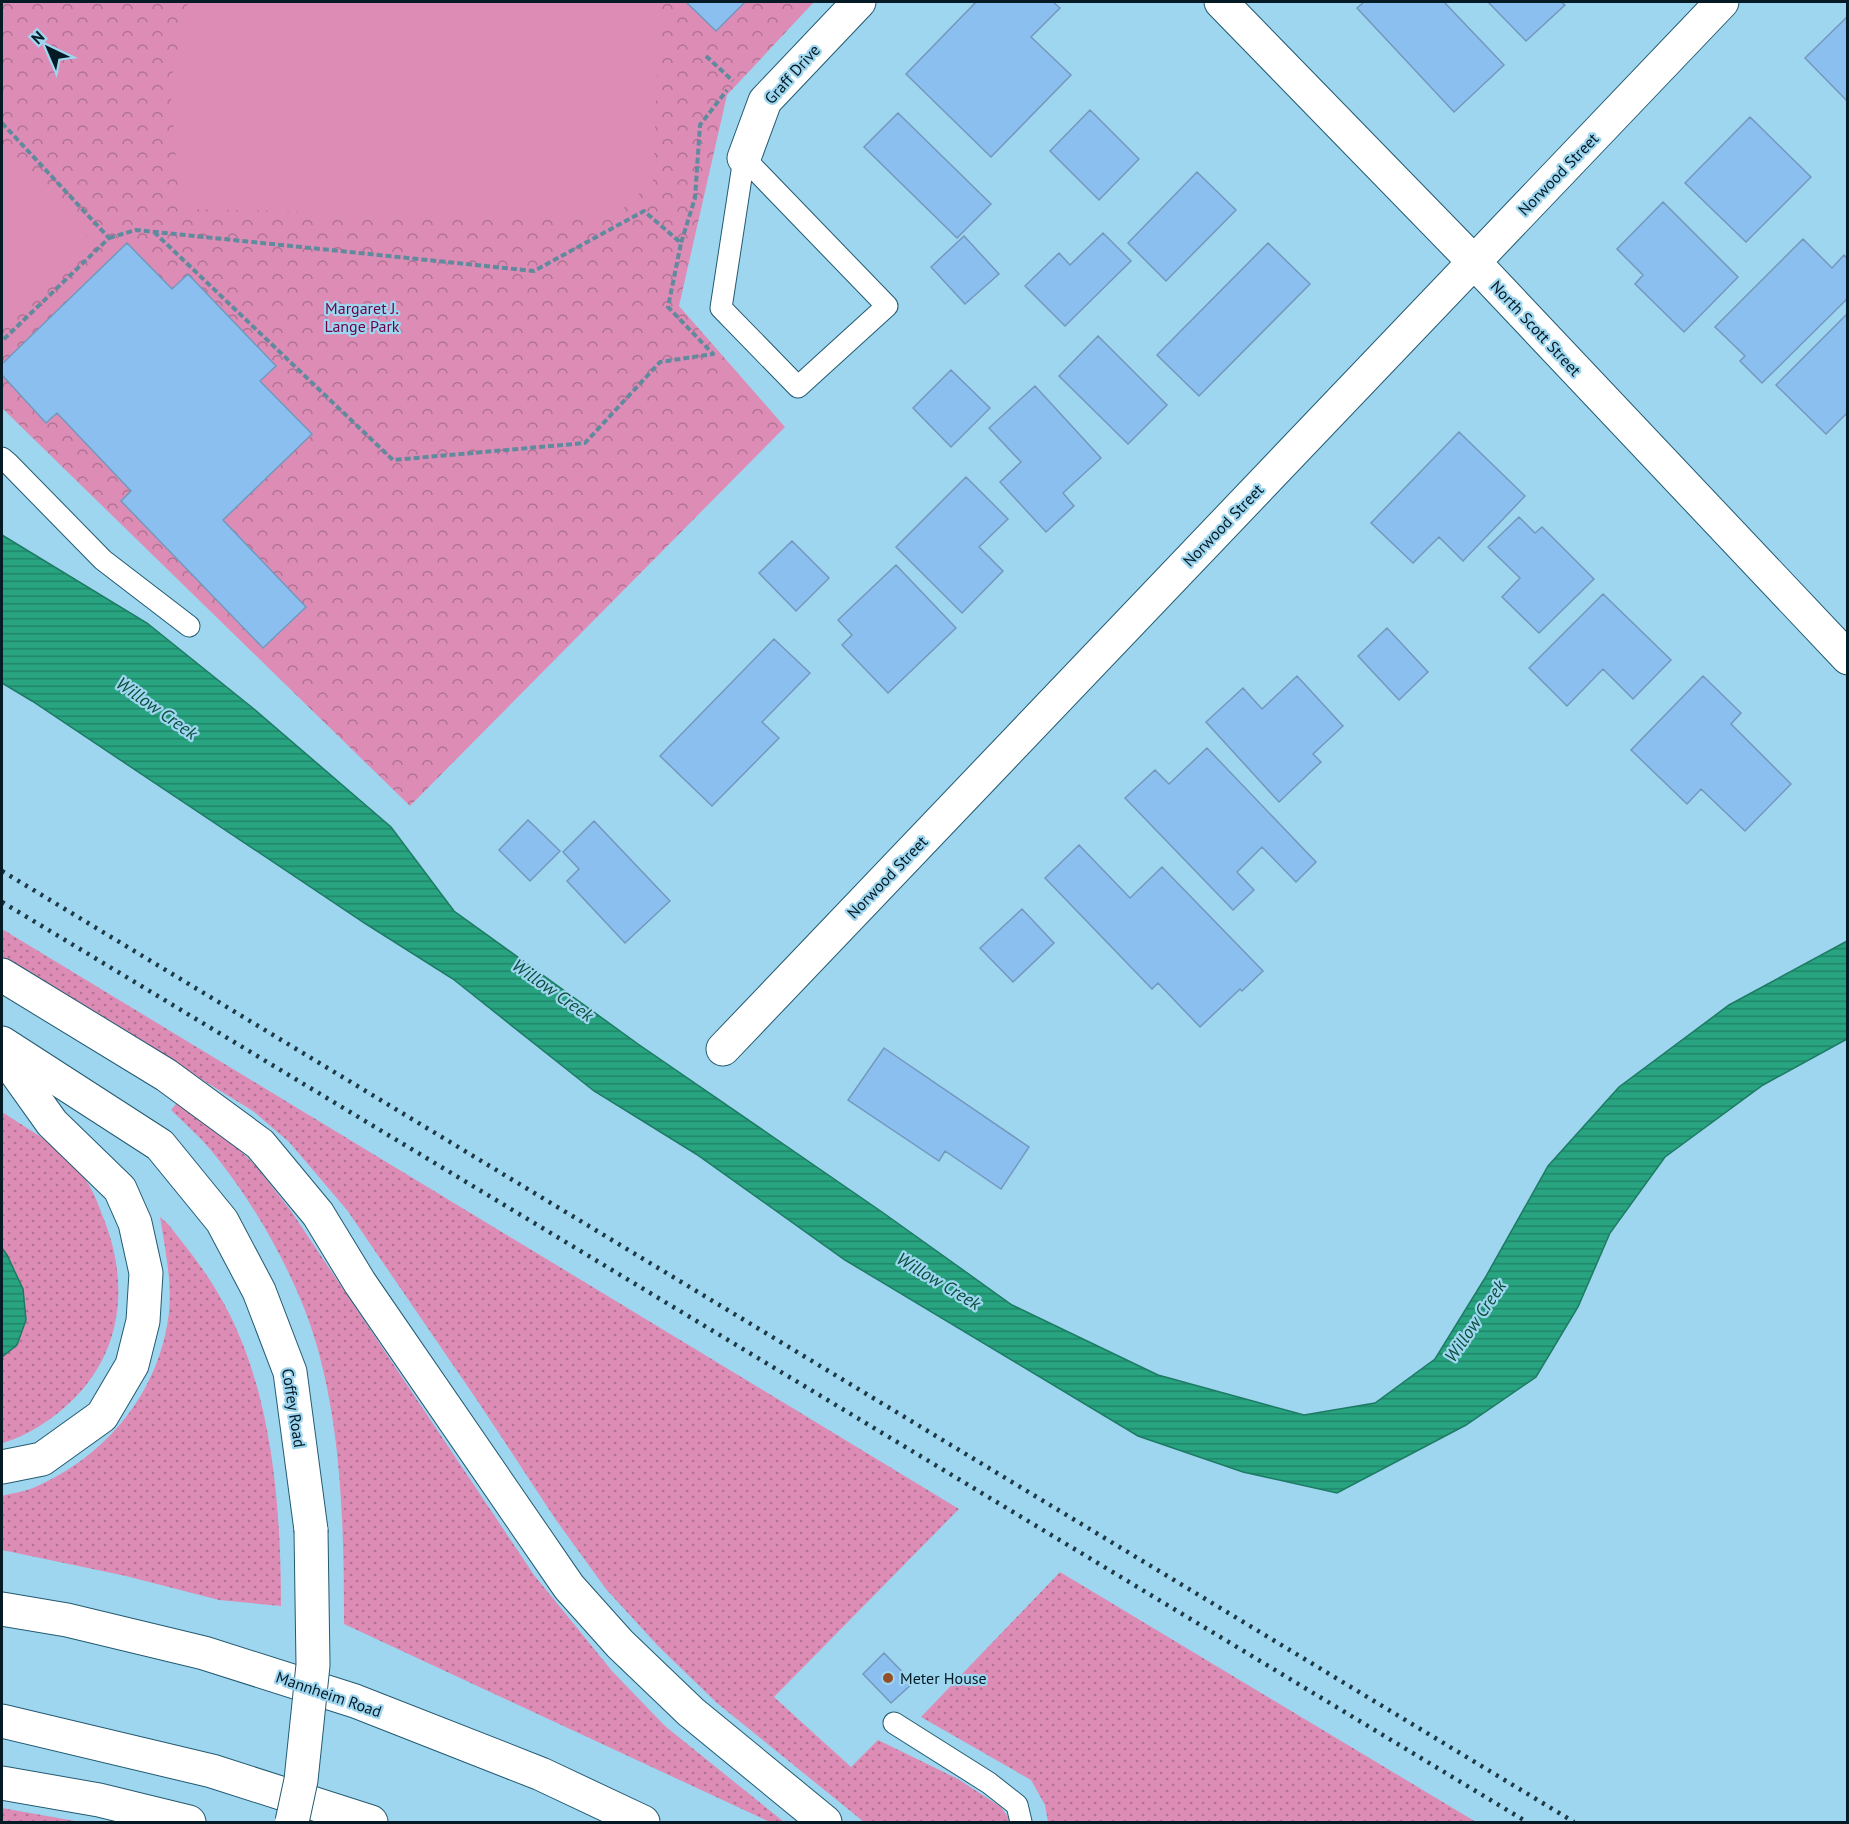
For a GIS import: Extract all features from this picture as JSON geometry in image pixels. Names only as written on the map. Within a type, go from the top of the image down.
[{"type":"street","name":"Graff Drive","points":[[744,158],[765,100],[859,2]]},
{"type":"street","name":"North Scott Street","points":[[1221,2],[1474,262],[1848,658]]},
{"type":"street","name":"Norwood Street","points":[[723,1049],[1722,2]]},
{"type":"street","points":[[2,975],[166,1075],[260,1144],[318,1214],[360,1283],[570,1587],[620,1644],[692,1712],[825,1822]]},
{"type":"street","name":"Coffey Road","points":[[2,1042],[160,1145],[222,1221],[259,1291],[290,1372],[311,1530],[314,1665],[302,1780],[292,1822]]},
{"type":"street","points":[[2,1053],[52,1123],[120,1189],[135,1223],[146,1273],[143,1321],[132,1365],[102,1416],[42,1459],[2,1467]]},
{"type":"street","name":"Mannheim Road","points":[[2,1609],[67,1620],[204,1653],[355,1701],[541,1774],[643,1822]]},
{"type":"street","points":[[2,1721],[212,1771],[371,1822]]},
{"type":"street","points":[[2,1783],[99,1800],[189,1822]]},
{"type":"lane","points":[[744,158],[887,306],[798,387],[721,308],[744,158]]},
{"type":"lane","points":[[2,458],[103,560],[189,626]]},
{"type":"lane","points":[[894,1724],[989,1783],[1017,1805],[1021,1822]]},
{"type":"path","points":[[154,232],[393,460],[585,443],[660,362],[713,354],[668,307],[681,243],[695,198],[700,125],[734,80],[706,56]]},
{"type":"path","points":[[2,123],[109,238]]},
{"type":"path","points":[[2,341],[109,238],[136,230],[534,271],[644,211],[681,243]]},
{"type":"green space","name":"Margaret J. Lange Park","points":[[2,2],[814,2],[727,95],[679,306],[785,427],[410,806],[2,408]]},
{"type":"green space","points":[[188,2],[660,2],[653,181],[614,217],[180,209],[170,84]]},
{"type":"green space","points":[[2,148],[91,240],[2,326]]},
{"type":"green space","points":[[2,929],[959,1509],[774,1697],[851,1767],[878,1740],[958,1779],[1001,1807],[1009,1822],[864,1822],[717,1703],[658,1646],[606,1589],[556,1520],[347,1210],[289,1142],[253,1111],[2,957]]},
{"type":"green space","points":[[181,1098],[216,1127],[255,1165],[291,1211],[534,1575],[612,1671],[665,1726],[784,1822],[770,1822],[344,1624],[342,1513],[335,1438],[330,1401],[312,1330],[282,1259],[255,1212],[210,1149],[171,1110]]},
{"type":"green space","points":[[2,1112],[66,1156],[86,1181],[99,1206],[112,1245],[118,1274],[118,1301],[114,1328],[105,1354],[92,1377],[73,1399],[50,1419],[27,1433],[2,1443]]},
{"type":"green space","points":[[160,1217],[182,1241],[214,1286],[237,1330],[251,1367],[270,1446],[279,1527],[281,1606],[219,1600],[126,1576],[2,1550],[2,1496],[33,1488],[84,1459],[106,1440],[125,1418],[141,1395],[154,1369],[164,1341],[170,1300],[168,1264]]},
{"type":"green space","points":[[1060,1572],[1476,1822],[1048,1822],[1045,1805],[1031,1780],[921,1717]]},
{"type":"green space","points":[[2,1808],[81,1822],[2,1822]]},
{"type":"water","name":"Willow Creek","points":[[2,535],[147,623],[254,709],[391,827],[454,911],[638,1044],[882,1212],[1012,1305],[1158,1375],[1304,1415],[1375,1403],[1435,1359],[1485,1278],[1548,1166],[1619,1087],[1729,1005],[1847,941],[1847,1039],[1763,1085],[1665,1157],[1610,1233],[1578,1307],[1536,1377],[1466,1425],[1337,1493],[1243,1472],[1138,1436],[845,1260],[696,1154],[594,1091],[453,979],[2,683]]},
{"type":"water","points":[[2,1248],[23,1289],[26,1320],[17,1345],[2,1357]]},
{"type":"building","points":[[686,2],[745,2],[716,31]]},
{"type":"building","points":[[976,2],[1053,2],[1060,8],[1031,37],[1071,75],[991,157],[906,74]]},
{"type":"building","points":[[1364,2],[1444,2],[1504,65],[1454,112],[1357,8]]},
{"type":"building","points":[[1488,2],[1561,2],[1565,5],[1526,41]]},
{"type":"building","points":[[1848,16],[1848,102],[1805,58]]},
{"type":"building","points":[[1090,110],[1139,159],[1099,200],[1050,151]]},
{"type":"building","points":[[898,113],[991,204],[957,238],[864,147]]},
{"type":"building","points":[[1750,117],[1811,177],[1746,242],[1685,183]]},
{"type":"building","points":[[1197,172],[1236,210],[1166,281],[1128,243]]},
{"type":"building","points":[[1663,202],[1738,277],[1684,332],[1635,284],[1643,275],[1617,249]]},
{"type":"building","points":[[1103,233],[1131,261],[1065,326],[1025,286],[1059,253],[1070,265]]},
{"type":"building","points":[[964,236],[999,274],[965,304],[931,267]]},
{"type":"building","points":[[1803,239],[1832,268],[1844,255],[1848,259],[1848,298],[1762,383],[1740,361],[1745,356],[1715,327]]},
{"type":"building","points":[[127,243],[172,289],[188,274],[276,366],[260,381],[312,434],[223,520],[306,607],[263,648],[121,501],[131,491],[57,413],[46,423],[2,375],[2,364]]},
{"type":"building","points":[[1268,243],[1310,284],[1199,396],[1157,355]]},
{"type":"building","points":[[1848,313],[1848,412],[1826,434],[1776,385]]},
{"type":"building","points":[[1098,336],[1167,405],[1128,444],[1059,376]]},
{"type":"building","points":[[951,370],[990,408],[951,447],[913,408]]},
{"type":"building","points":[[1035,386],[1101,458],[1063,493],[1074,506],[1046,532],[1000,482],[1021,462],[989,428]]},
{"type":"building","points":[[1459,432],[1525,496],[1463,561],[1439,537],[1413,563],[1371,523]]},
{"type":"building","points":[[966,477],[1008,519],[979,547],[1003,571],[962,613],[896,547]]},
{"type":"building","points":[[1519,517],[1535,533],[1542,527],[1594,579],[1539,633],[1502,597],[1520,578],[1488,547]]},
{"type":"building","points":[[792,541],[829,578],[796,611],[759,573]]},
{"type":"building","points":[[896,565],[956,628],[888,693],[842,645],[852,635],[838,620]]},
{"type":"building","points":[[1603,594],[1671,660],[1633,699],[1603,669],[1567,706],[1529,668]]},
{"type":"building","points":[[1387,628],[1428,672],[1399,700],[1358,656]]},
{"type":"building","points":[[774,639],[810,673],[762,722],[779,738],[712,806],[660,756]]},
{"type":"building","points":[[1297,676],[1343,726],[1313,754],[1321,762],[1279,802],[1206,722],[1243,688],[1262,709]]},
{"type":"building","points":[[1703,676],[1741,713],[1731,724],[1791,784],[1745,831],[1701,789],[1687,804],[1631,750]]},
{"type":"building","points":[[1207,748],[1316,862],[1296,882],[1262,847],[1237,872],[1254,890],[1233,910],[1125,798],[1155,770],[1169,784]]},
{"type":"building","points":[[528,820],[560,851],[530,881],[499,850]]},
{"type":"building","points":[[594,821],[670,901],[625,943],[567,881],[579,869],[563,852]]},
{"type":"building","points":[[1079,845],[1130,898],[1162,867],[1263,971],[1242,991],[1240,989],[1200,1027],[1158,983],[1152,989],[1045,878]]},
{"type":"building","points":[[1022,909],[1054,943],[1013,982],[980,948]]},
{"type":"building","points":[[884,1048],[1029,1147],[1001,1189],[945,1151],[939,1161],[848,1100]]},
{"type":"building","name":"Meter House","points":[[884,1653],[913,1683],[891,1703],[863,1674]]},
{"type":"railway","points":[[2,871],[1574,1822]]},
{"type":"railway","points":[[2,902],[1527,1822]]},
{"type":"place","name":"Meter House","points":[[888,1678]]}]
